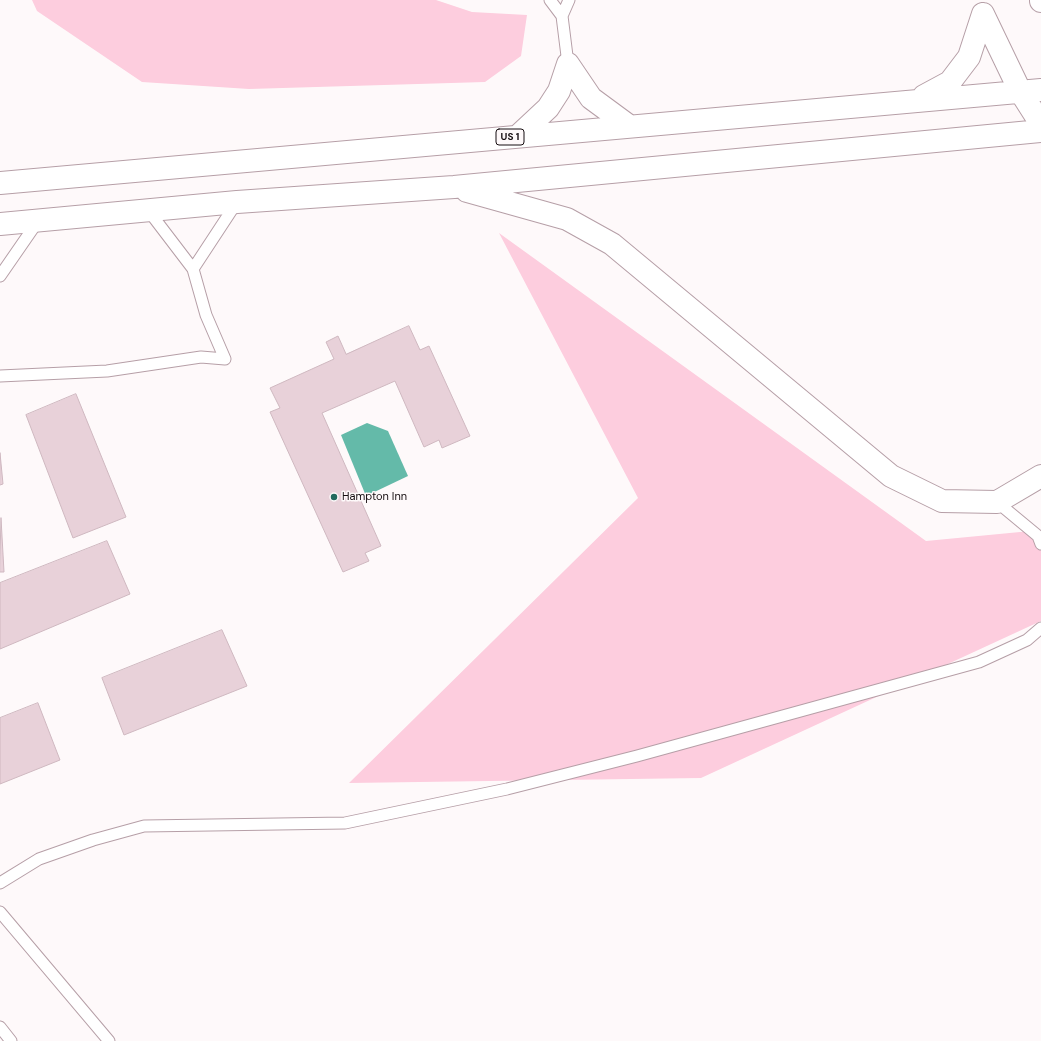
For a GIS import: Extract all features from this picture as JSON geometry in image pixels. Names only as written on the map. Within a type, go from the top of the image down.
[{"type":"highway","points":[[983,7],[1031,91],[1041,124]]},
{"type":"highway","points":[[916,101],[950,82],[969,57],[983,7]]},
{"type":"highway","points":[[568,64],[591,98],[629,126]]},
{"type":"highway","points":[[518,136],[548,108],[558,91],[568,64]]},
{"type":"highway","name":"US 1","points":[[0,183],[1031,91]]},
{"type":"highway","points":[[0,224],[237,202],[454,187],[1041,131]]},
{"type":"highway","points":[[454,187],[567,218],[612,244],[891,476],[942,501],[997,502],[1041,476]]},
{"type":"lane","points":[[550,0],[562,16],[568,64]]},
{"type":"lane","points":[[562,16],[569,0]]},
{"type":"lane","points":[[193,269],[237,202]]},
{"type":"lane","points":[[0,376],[107,371],[201,357],[225,359],[206,315],[193,269],[148,210]]},
{"type":"lane","points":[[0,276],[38,221]]},
{"type":"lane","points":[[997,502],[1038,536],[1041,544]]},
{"type":"lane","points":[[0,883],[39,858],[93,840],[144,826],[345,823],[507,789],[637,756],[979,662],[1027,640],[1041,628]]},
{"type":"lane","points":[[0,912],[109,1041]]},
{"type":"lane","points":[[0,1027],[12,1041]]},
{"type":"shaded area","points":[[32,0],[436,0],[472,12],[527,15],[521,56],[485,82],[249,89],[142,82],[37,11]]},
{"type":"shaded area","points":[[499,233],[926,541],[1041,530],[1041,621],[701,778],[349,783],[638,498]]},
{"type":"shaded area","points":[[367,423],[388,431],[408,476],[366,496],[341,435]]},
{"type":"building","name":"Hampton Inn","points":[[409,326],[420,350],[429,346],[470,436],[442,448],[439,440],[424,447],[395,381],[322,413],[381,546],[365,553],[369,561],[343,572],[270,412],[280,408],[270,388],[334,359],[326,342],[338,336],[346,354]]},
{"type":"building","points":[[76,394],[126,517],[73,538],[26,415]]},
{"type":"building","points":[[0,453],[3,484],[0,485]]},
{"type":"building","points":[[1,518],[4,572],[0,572]]},
{"type":"building","points":[[107,541],[130,594],[0,649],[0,583]]},
{"type":"building","points":[[222,630],[247,686],[124,735],[102,678]]},
{"type":"building","points":[[38,703],[60,760],[0,784],[0,718]]},
{"type":"place","name":"Hampton Inn","points":[[334,497]]}]
